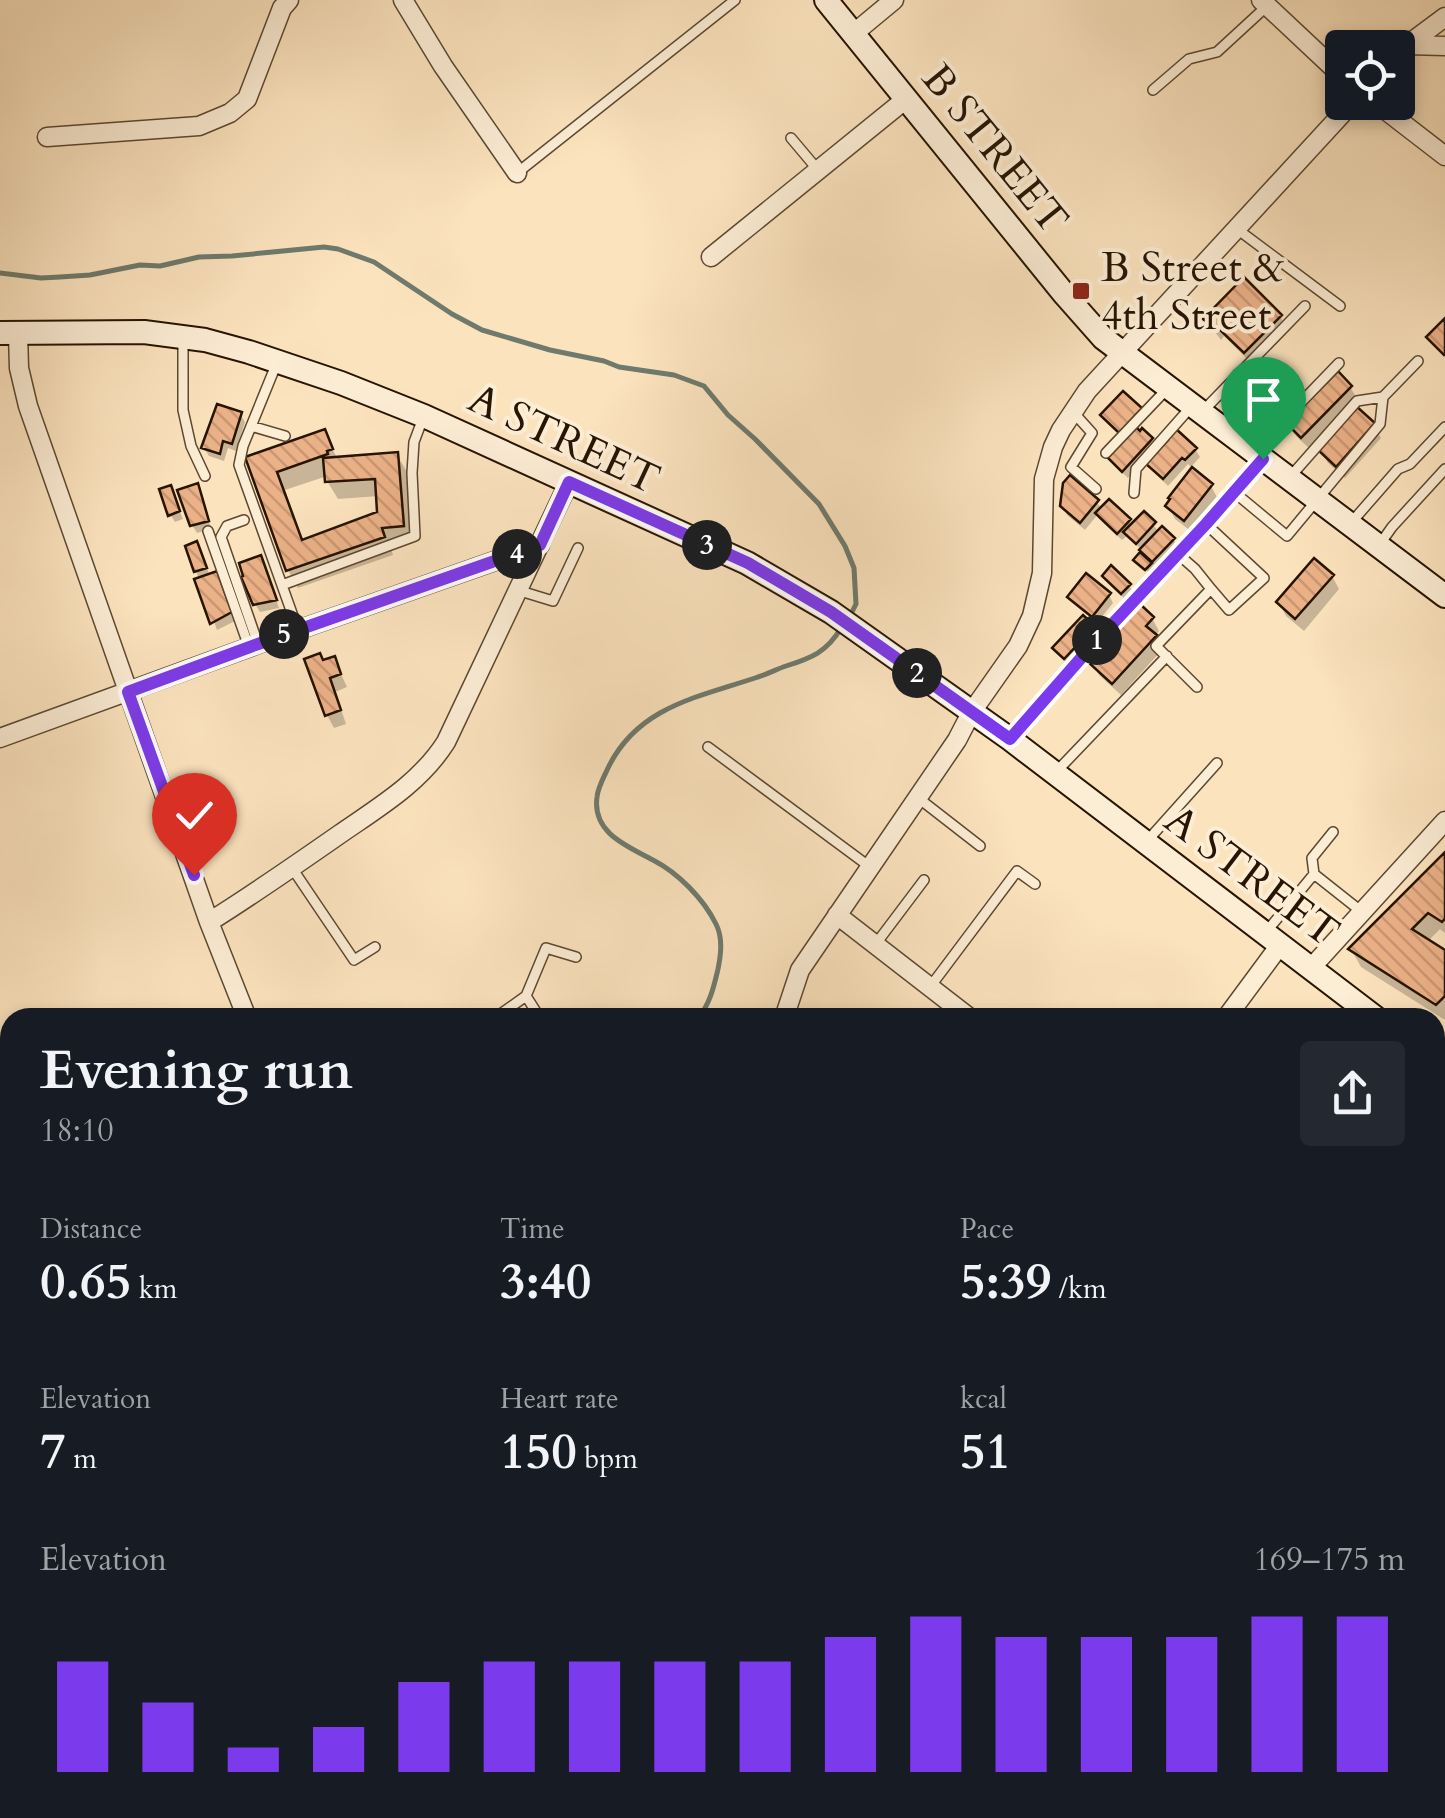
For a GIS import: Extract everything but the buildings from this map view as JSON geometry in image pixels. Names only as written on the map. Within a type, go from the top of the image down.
[{"type":"main road","name":"B STREET","points":[[826,0],[1103,338],[1445,596]]},
{"type":"main road","name":"A STREET","points":[[9,334],[120,331],[183,337],[278,361],[424,416],[748,563],[831,612],[1010,739],[1363,1008]]},
{"type":"street","points":[[47,137],[199,126],[230,113],[247,99],[282,8],[289,0]]},
{"type":"street","points":[[403,0],[443,66],[518,173]]},
{"type":"street","points":[[853,34],[894,0]]},
{"type":"street","points":[[1264,3],[1325,60]]},
{"type":"street","points":[[1415,38],[1445,17]]},
{"type":"street","points":[[1415,47],[1445,46]]},
{"type":"street","points":[[711,257],[906,100]]},
{"type":"street","points":[[787,1008],[800,970],[1018,646],[1032,616],[1042,573],[1043,489],[1051,455],[1072,411],[1337,120]]},
{"type":"street","points":[[1399,120],[1445,156]]},
{"type":"street","points":[[9,334],[28,406],[209,922],[243,1008]]},
{"type":"street","points":[[209,922],[409,786],[434,762],[569,482]]},
{"type":"street","points":[[0,738],[540,545]]},
{"type":"street","points":[[1311,968],[1445,821]]},
{"type":"street","points":[[836,916],[957,1008]]},
{"type":"street","points":[[1232,1008],[1273,939]]},
{"type":"lane","points":[[518,173],[735,0]]},
{"type":"lane","points":[[1153,90],[1189,58],[1218,52],[1264,3]]},
{"type":"lane","points":[[791,138],[818,170]]},
{"type":"lane","points":[[1238,229],[1340,306]]},
{"type":"lane","points":[[1134,492],[1136,468],[1304,306]]},
{"type":"lane","points":[[183,337],[183,410],[191,446],[206,476]]},
{"type":"lane","points":[[278,361],[239,465],[298,630]]},
{"type":"lane","points":[[1288,478],[1356,401],[1383,397],[1418,361]]},
{"type":"lane","points":[[1010,739],[1234,492],[1270,432],[1338,363]]},
{"type":"lane","points":[[1106,454],[1168,388]]},
{"type":"lane","points":[[1234,492],[1287,536],[1380,424],[1383,397]]},
{"type":"lane","points":[[1071,467],[1092,433],[1072,411]]},
{"type":"lane","points":[[282,585],[415,536],[414,442],[424,416]]},
{"type":"lane","points":[[251,426],[286,436]]},
{"type":"lane","points":[[1350,524],[1398,469],[1410,464],[1445,426]]},
{"type":"lane","points":[[1051,455],[1096,489]]},
{"type":"lane","points":[[1378,546],[1445,469]]},
{"type":"lane","points":[[244,520],[226,526],[222,537],[254,645]]},
{"type":"lane","points":[[1178,554],[1229,610],[1264,578],[1206,524]]},
{"type":"lane","points":[[208,531],[254,645]]},
{"type":"lane","points":[[517,590],[553,601],[578,548]]},
{"type":"lane","points":[[1198,687],[1156,646],[1211,589]]},
{"type":"lane","points":[[1055,774],[1167,656]]},
{"type":"lane","points":[[708,747],[870,867]]},
{"type":"lane","points":[[1146,842],[1217,762]]},
{"type":"lane","points":[[917,797],[980,846]]},
{"type":"lane","points":[[1273,939],[1314,874],[1312,858],[1334,832]]},
{"type":"lane","points":[[292,868],[354,960],[375,946]]},
{"type":"lane","points":[[930,987],[1017,871],[1035,884]]},
{"type":"lane","points":[[1314,874],[1362,912]]},
{"type":"lane","points":[[875,945],[924,880]]},
{"type":"lane","points":[[509,1008],[526,996],[546,948],[576,957]]},
{"type":"lane","points":[[526,996],[534,1008]]},
{"type":"waterway","points":[[0,273],[41,278],[90,275],[199,257],[338,249],[374,262],[482,330],[619,367],[674,375],[704,386],[728,415],[819,504],[854,568],[856,604],[850,616]]},
{"type":"waterway","points":[[704,1008],[721,952],[716,924],[680,879],[606,829],[597,809],[600,786],[621,747],[653,717],[693,698],[811,657],[830,643],[841,628]]},
{"type":"place","name":"B Street & 4th Street","points":[[1081,291]]},
{"type":"route","points":[[194,875],[128,692],[540,545],[569,482],[748,563],[831,612],[1010,739],[1263,459]]}]
